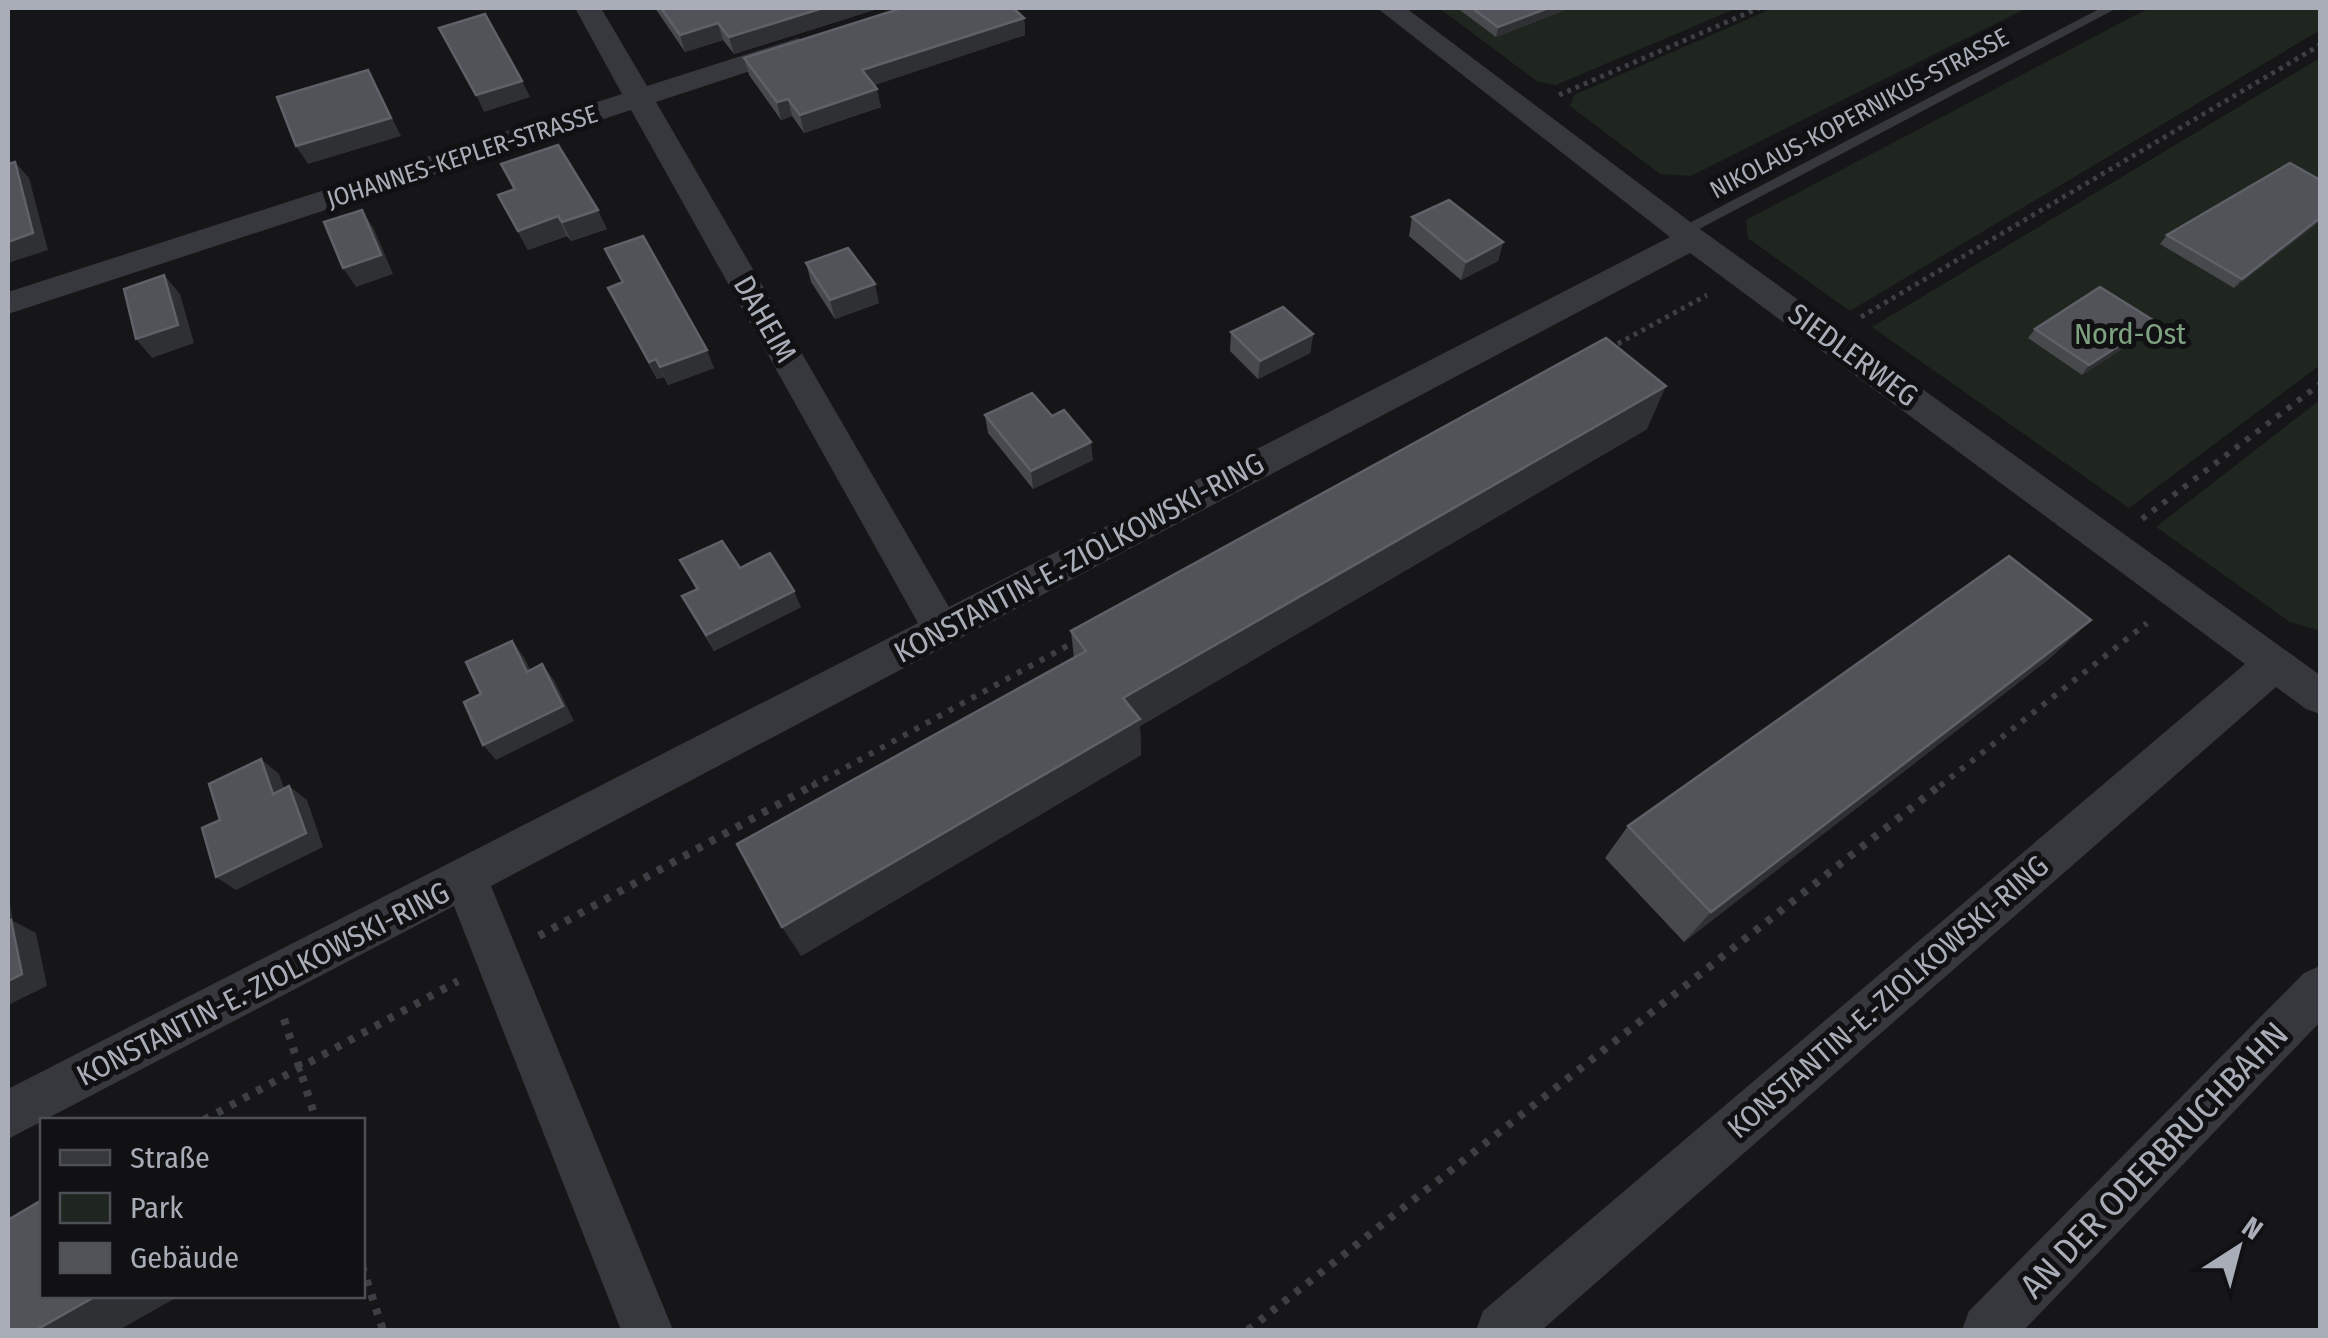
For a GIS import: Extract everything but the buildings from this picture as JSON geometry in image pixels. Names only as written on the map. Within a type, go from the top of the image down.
[{"type":"street","name":"DAHEIM","points":[[588,8],[942,630]]},
{"type":"street","name":"SIEDLERWEG","points":[[1390,8],[1827,337],[2110,544],[2304,678]]},
{"type":"street","name":"JOHANNES-KEPLER-STRASSE","points":[[8,303],[824,38]]},
{"type":"street","name":"KONSTANTIN-E.-ZIOLKOWSKI-RING","points":[[8,1116],[942,630],[1687,234]]},
{"type":"street","name":"KONSTANTIN-E.-ZIOLKOWSKI-RING","points":[[1502,1330],[2304,678]]},
{"type":"street","name":"KONSTANTIN-E.-ZIOLKOWSKI-RING","points":[[466,880],[647,1330]]},
{"type":"street","name":"AN DER ODERBRUCHBAHN","points":[[1988,1330],[2320,989]]},
{"type":"lane","name":"NIKOLAUS-KOPERNIKUS-STRASSE","points":[[1687,234],[2110,8]]},
{"type":"path","points":[[1525,110],[1759,8]]},
{"type":"path","points":[[1827,337],[2320,46]]},
{"type":"path","points":[[1604,351],[1743,275]]},
{"type":"path","points":[[2110,544],[2320,384]]},
{"type":"path","points":[[1248,1330],[2182,595]]},
{"type":"path","points":[[208,1118],[1086,636]]},
{"type":"path","points":[[272,980],[315,1118]]},
{"type":"path","points":[[365,1275],[383,1330]]},
{"type":"green space","points":[[1439,8],[1737,8],[1556,85],[1538,82]]},
{"type":"green space","points":[[1773,8],[2027,8],[1691,176],[1660,174],[1570,106],[1574,95]]},
{"type":"green space","points":[[2149,8],[2320,8],[2320,30],[1850,311],[1748,238],[1746,220]]},
{"type":"green space","name":"Nord-Ost","points":[[2320,58],[2320,365],[2129,508],[1872,327]]},
{"type":"green space","points":[[2320,400],[2320,631],[2290,622],[2156,527]]}]
